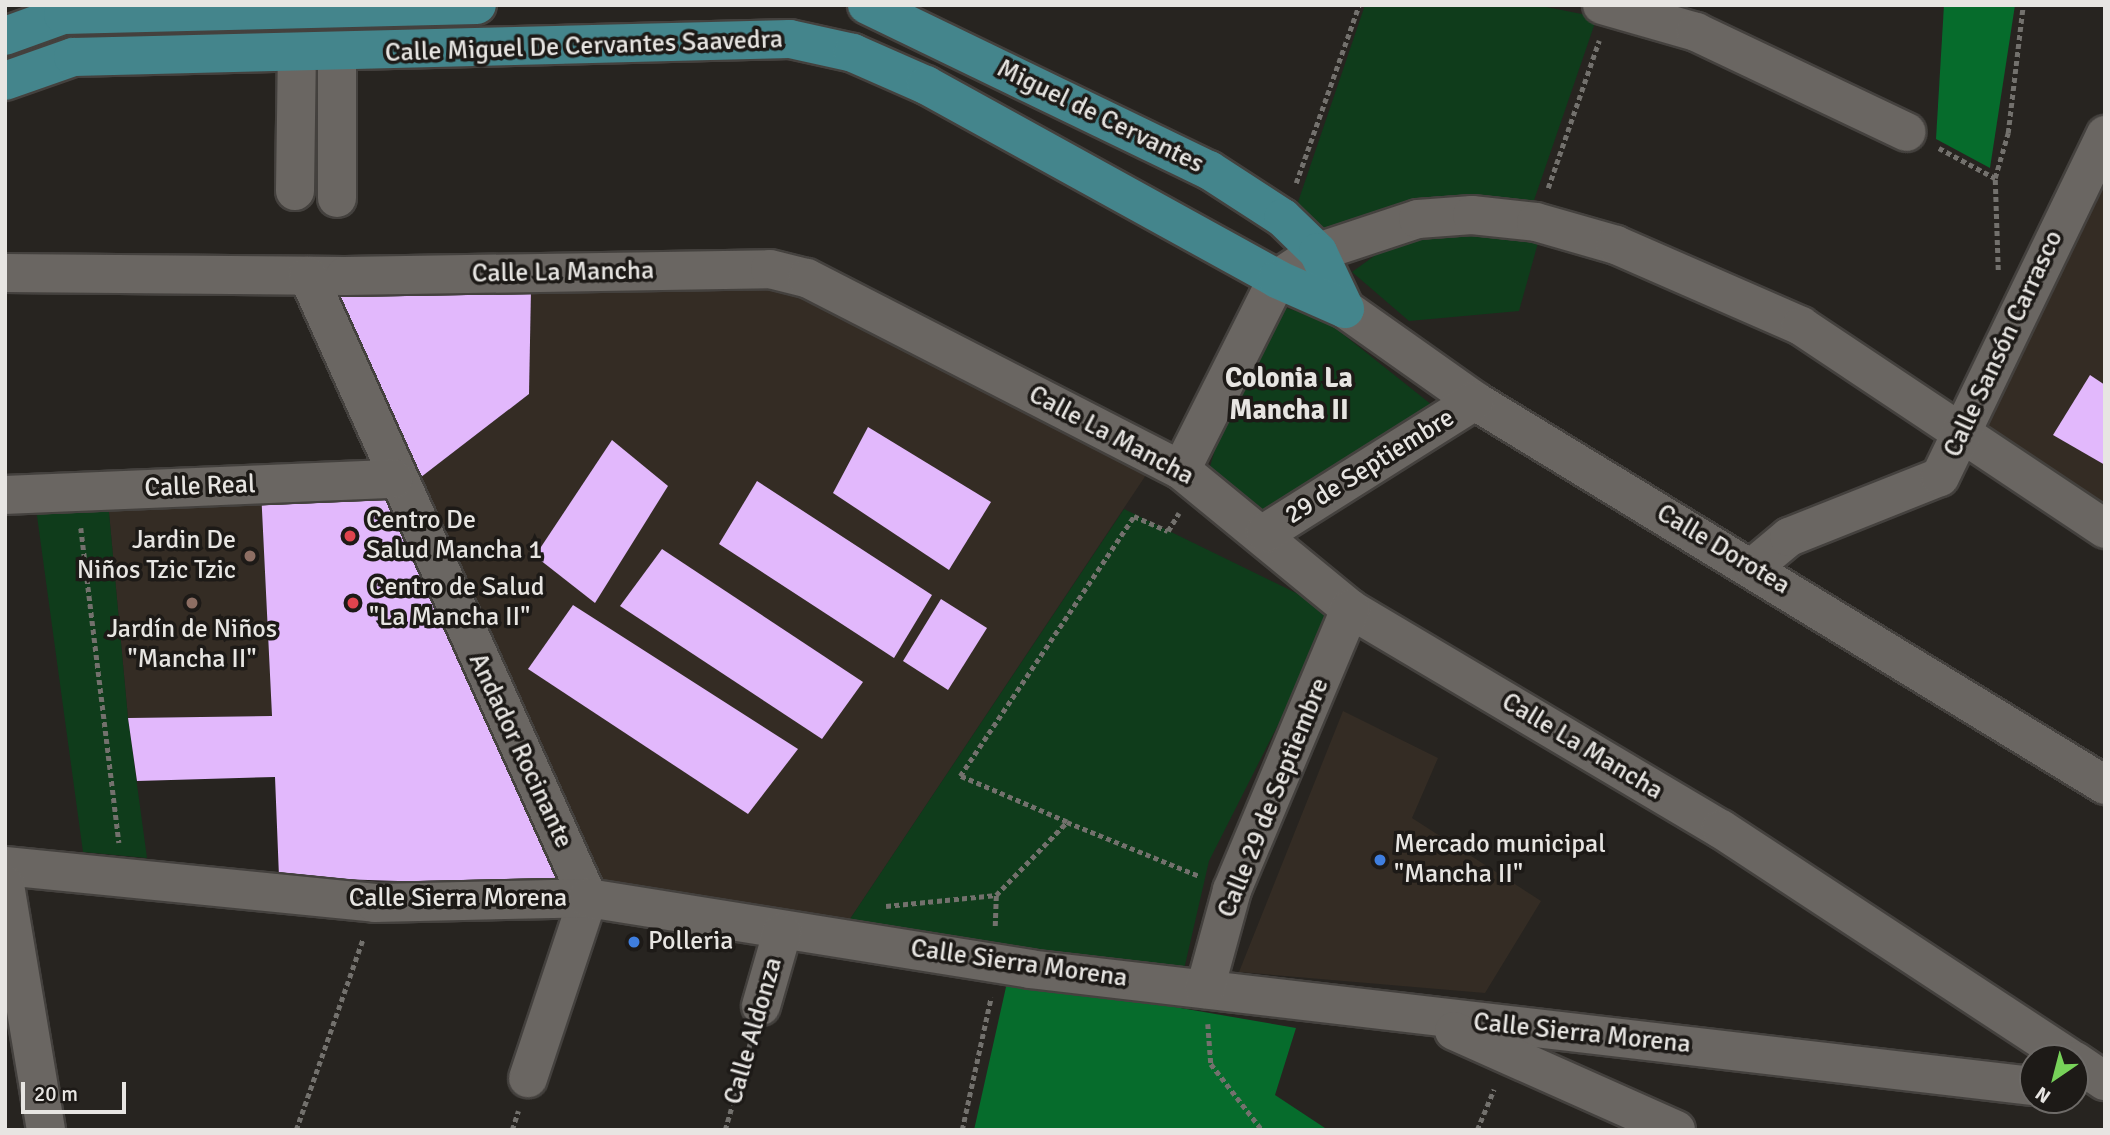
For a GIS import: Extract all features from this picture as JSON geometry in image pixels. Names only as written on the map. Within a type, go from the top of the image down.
[{"type":"main road","points":[[5,36],[63,15],[477,5]]},
{"type":"main road","name":"Miguel de Cervantes","points":[[867,5],[1107,117],[1283,218],[1318,252]]},
{"type":"main road","name":"Calle Miguel De Cervantes Saavedra","points":[[5,81],[73,57],[337,54],[790,39],[853,54],[926,85],[1277,279]]},
{"type":"main road","name":"Calle Dorotea","points":[[1318,252],[1345,309]]},
{"type":"main road","name":"Calle Dorotea","points":[[1277,279],[1345,309]]},
{"type":"street","points":[[1607,6],[1696,32],[1907,132]]},
{"type":"street","points":[[295,191],[297,53]]},
{"type":"street","points":[[337,54],[337,198]]},
{"type":"street","name":"Calle Sansón Carrasco","points":[[1753,567],[1789,537],[1940,477],[2105,135]]},
{"type":"street","points":[[1190,476],[1277,279],[1318,252],[1418,219],[1472,215],[1536,222],[1616,245],[1801,326],[1960,435],[2105,528]]},
{"type":"street","name":"Calle La Mancha","points":[[5,273],[308,276],[787,271],[1190,476],[1265,533],[1350,609],[1721,829],[2049,1044]]},
{"type":"street","name":"Andador Rocinante","points":[[308,276],[394,479],[588,898]]},
{"type":"street","name":"Calle Dorotea","points":[[1345,309],[1475,401],[1753,567],[2105,785]]},
{"type":"street","name":"29 de Septiembre","points":[[1265,533],[1475,401]]},
{"type":"street","name":"Calle Real","points":[[5,495],[394,479]]},
{"type":"street","name":"Calle 29 de Septiembre","points":[[1205,989],[1232,890],[1350,609]]},
{"type":"street","name":"Calle Sierra Morena","points":[[5,866],[375,903],[588,898],[782,933],[1205,989],[1428,1018],[1628,1037],[2019,1084]]},
{"type":"street","points":[[5,885],[46,1130]]},
{"type":"street","points":[[528,1078],[588,898]]},
{"type":"street","name":"Calle Aldonza","points":[[761,1006],[782,933]]},
{"type":"street","points":[[1428,1018],[1507,1055],[1602,1094],[1676,1130]]},
{"type":"street","points":[[1602,1094],[1628,1037]]},
{"type":"street","points":[[2089,1070],[2105,1081]]},
{"type":"path","points":[[1283,218],[1359,5]]},
{"type":"path","points":[[1993,281],[1995,178],[2008,133],[2023,5]]},
{"type":"path","points":[[1536,222],[1607,6]]},
{"type":"path","points":[[1907,132],[1995,178]]},
{"type":"path","points":[[1190,476],[1168,531],[1134,516],[960,776],[1232,890]]},
{"type":"path","points":[[77,492],[124,878]]},
{"type":"path","points":[[881,906],[996,895],[1067,822]]},
{"type":"path","points":[[296,1130],[375,903]]},
{"type":"path","points":[[1205,989],[1212,1064],[1262,1130]]},
{"type":"path","name":"Calle Aldonza","points":[[726,1130],[761,1006]]},
{"type":"path","points":[[962,1130],[987,1030]]},
{"type":"path","points":[[1477,1130],[1507,1055]]},
{"type":"shaded area","points":[[2105,170],[2105,509],[1974,430]]},
{"type":"shaded area","points":[[790,287],[1150,469],[846,925],[598,882],[412,484],[529,394],[531,289]]},
{"type":"shaded area","name":"Jardín de Niños \"Mancha II\"","points":[[261,490],[272,716],[128,718],[107,491]]},
{"type":"shaded area","name":"Mercado municipal \"Mancha II\"","points":[[1343,711],[1438,758],[1412,818],[1541,901],[1485,993],[1239,972]]},
{"type":"green space","points":[[1365,5],[1536,5],[1597,17],[1531,209],[1316,236],[1298,202]]},
{"type":"green space","points":[[1944,5],[2015,5],[1990,168],[1936,139]]},
{"type":"green space","points":[[1449,231],[1541,232],[1519,311],[1409,321],[1352,272],[1388,246]]},
{"type":"green space","points":[[1286,308],[1324,319],[1437,409],[1268,521],[1209,470],[1226,411],[1273,320]]},
{"type":"green space","points":[[107,491],[128,718],[147,858],[83,852],[34,494]]},
{"type":"green space","points":[[1124,509],[1335,612],[1209,861],[1182,978],[846,925]]},
{"type":"green space","points":[[1008,978],[1296,1028],[1275,1095],[1328,1130],[974,1130]]},
{"type":"building","points":[[531,289],[529,394],[412,484],[324,290]]},
{"type":"building","points":[[2090,375],[2105,385],[2105,465],[2053,435]]},
{"type":"building","points":[[868,427],[991,502],[949,570],[833,493]]},
{"type":"building","points":[[612,440],[668,486],[595,603],[535,556]]},
{"type":"building","points":[[757,481],[932,595],[894,658],[719,544]]},
{"type":"building","name":"Centro de Salud \"La Mancha II\"","points":[[261,490],[385,491],[575,887],[279,877],[275,777],[137,781],[128,718],[272,716]]},
{"type":"building","points":[[662,549],[863,682],[822,739],[620,606]]},
{"type":"building","points":[[941,599],[987,628],[948,690],[903,661]]},
{"type":"building","points":[[573,605],[798,749],[748,814],[528,669]]},
{"type":"place","name":"Centro De Salud Mancha 1","points":[[350,536]]},
{"type":"place","name":"Jardin De Niños Tzic Tzic","points":[[250,556]]},
{"type":"place","name":"Jardín de Niños \"Mancha II\"","points":[[192,603]]},
{"type":"place","name":"Centro de Salud \"La Mancha II\"","points":[[353,603]]},
{"type":"place","name":"Mercado municipal \"Mancha II\"","points":[[1380,860]]},
{"type":"place","name":"Polleria","points":[[634,942]]},
{"type":"district","name":"Colonia La Mancha II","points":[[1289,394]]}]
